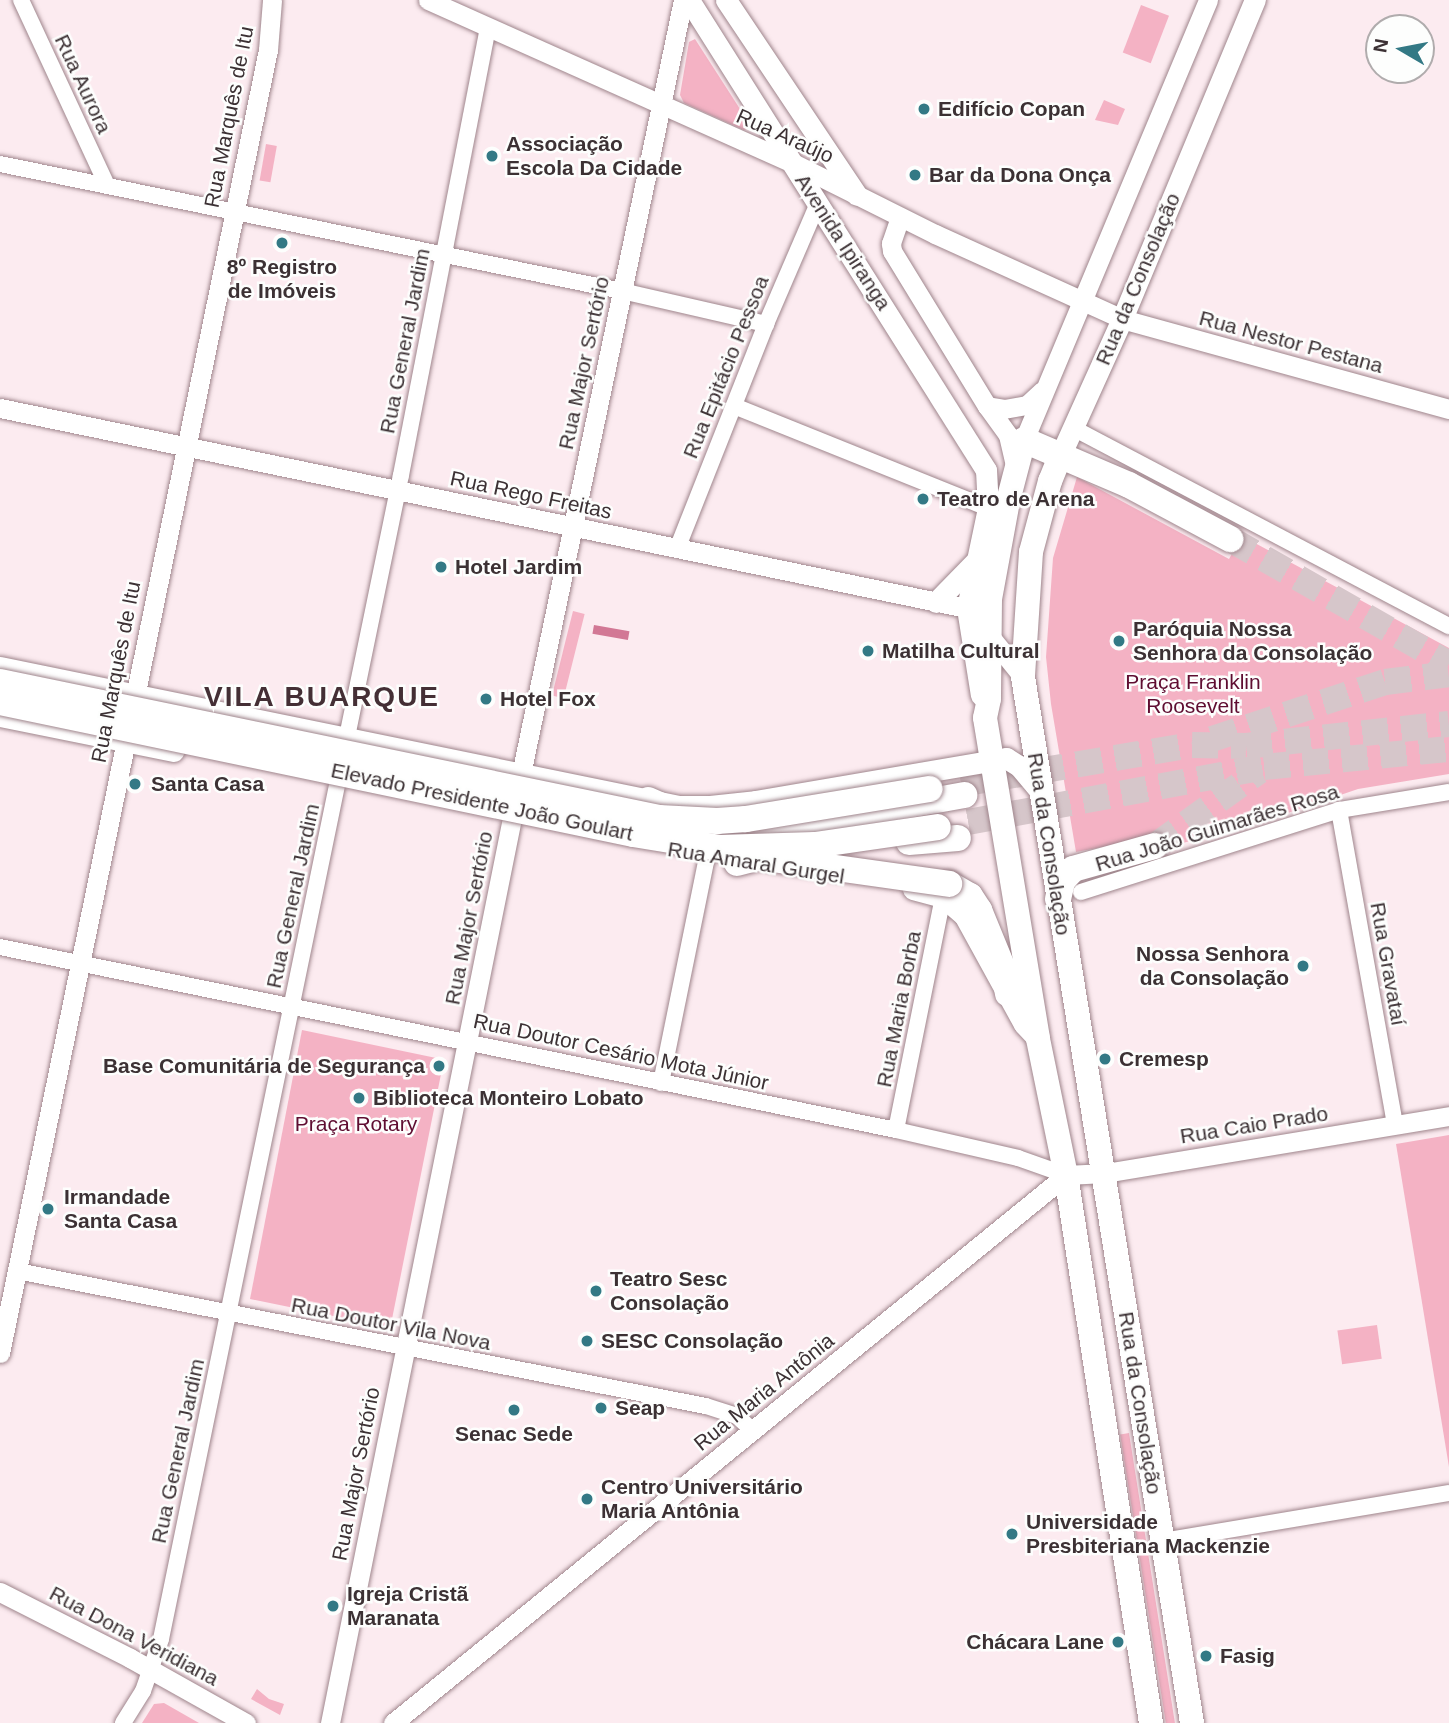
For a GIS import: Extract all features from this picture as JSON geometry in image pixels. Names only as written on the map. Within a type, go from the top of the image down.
[{"type":"highway","points":[[1024,440],[1129,485],[1230,539]]},
{"type":"highway","name":"Elevado Presidente João Goulart","points":[[0,682],[670,819],[717,821],[746,819],[930,789],[963,790],[803,824],[731,825],[685,817],[648,800]]},
{"type":"highway","name":"Elevado Presidente João Goulart","points":[[0,702],[633,834],[721,856],[954,829]]},
{"type":"highway","points":[[1070,896],[1062,881],[1073,869],[1155,845]]},
{"type":"highway","points":[[721,856],[766,858],[946,890],[970,897],[979,910],[1004,971],[1008,994]]},
{"type":"main road","name":"Avenida Ipiranga","points":[[688,0],[980,457],[988,497]]},
{"type":"main road","name":"Avenida Ipiranga","points":[[726,0],[849,190]]},
{"type":"main road","name":"Rua da Consolação","points":[[1192,1723],[1105,1173],[1070,896],[1039,790],[1023,677],[1031,552],[1050,481],[1122,319],[1255,0]]},
{"type":"main road","points":[[818,204],[828,191],[849,190]]},
{"type":"main road","name":"Rua da Consolação","points":[[985,718],[989,699],[987,630],[990,599],[1024,440]]},
{"type":"main road","name":"Rua da Consolação","points":[[988,497],[967,608],[1038,1039],[1066,1175],[1151,1723]]},
{"type":"main road","points":[[936,602],[977,560]]},
{"type":"main road","points":[[0,667],[679,806],[710,806],[1006,758],[1039,790]]},
{"type":"main road","name":"Rua Amaral Gurgel","points":[[0,716],[511,821],[721,856]]},
{"type":"main road","name":"Rua da Consolação","points":[[1008,994],[1024,1024],[1038,1039]]},
{"type":"street","name":"Rua Aurora","points":[[20,0],[107,185]]},
{"type":"street","name":"Rua Marquês de Itu","points":[[0,1353],[270,41],[272,0]]},
{"type":"street","name":"Rua Araújo","points":[[428,0],[660,106],[792,162],[900,217],[1122,319]]},
{"type":"street","name":"Rua Major Sertório","points":[[330,1723],[511,821],[683,0]]},
{"type":"street","name":"Rua da Consolação","points":[[1024,440],[1080,300],[1208,0]]},
{"type":"street","name":"Rua General Jardim","points":[[123,1723],[143,1692],[152,1670],[398,491],[488,28]]},
{"type":"street","points":[[0,164],[622,291],[766,324]]},
{"type":"street","name":"Rua Epitácio Pessoa","points":[[677,549],[766,324],[818,204]]},
{"type":"street","name":"Avenida Ipiranga","points":[[900,217],[891,243],[892,251],[987,406],[1008,435],[1016,471]]},
{"type":"street","name":"Rua Nestor Pestana","points":[[1122,319],[1449,410]]},
{"type":"street","points":[[987,406],[1004,409],[1027,405],[1044,389]]},
{"type":"street","points":[[734,406],[988,497]]},
{"type":"street","name":"Rua Rego Freitas","points":[[0,408],[967,608]]},
{"type":"street","points":[[1073,428],[1449,626]]},
{"type":"street","points":[[967,608],[1023,677]]},
{"type":"street","name":"Rua João Guimarães Rosa","points":[[1070,896],[1339,810],[1449,792]]},
{"type":"street","name":"Rua Gravataí","points":[[1339,810],[1395,1125]]},
{"type":"street","points":[[661,1083],[721,856]]},
{"type":"street","name":"Rua Maria Borba","points":[[896,1130],[946,890]]},
{"type":"street","name":"Rua Doutor Cesário Mota Júnior","points":[[0,947],[896,1130],[1018,1158],[1066,1175]]},
{"type":"street","name":"Rua Caio Prado","points":[[1066,1175],[1105,1173],[1449,1116]]},
{"type":"street","name":"Rua Maria Antônia","points":[[393,1723],[1066,1175]]},
{"type":"street","name":"Rua Doutor Vila Nova","points":[[17,1271],[706,1406],[737,1416],[752,1430]]},
{"type":"street","points":[[1162,1541],[1449,1493]]},
{"type":"street","name":"Rua Dona Veridiana","points":[[0,1591],[152,1670],[246,1723]]},
{"type":"green space","points":[[1141,5],[1169,16],[1151,63],[1123,53]]},
{"type":"green space","points":[[695,39],[749,123],[749,128],[744,130],[684,103],[680,95],[689,42]]},
{"type":"green space","points":[[1104,100],[1125,109],[1118,125],[1095,120]]},
{"type":"green space","points":[[266,144],[277,146],[270,182],[260,180]]},
{"type":"green space","name":"Praça Franklin Roosevelt","points":[[1077,477],[1229,559],[1242,536],[1449,648],[1449,774],[1358,789],[1279,816],[1158,850],[1156,837],[1076,852],[1051,704],[1046,657],[1053,558]]},
{"type":"green space","points":[[573,611],[585,614],[564,698],[552,695]]},
{"type":"green space","name":"Praça Rotary","points":[[302,1030],[441,1059],[443,1064],[391,1324],[387,1327],[250,1299]]},
{"type":"green space","points":[[1449,1135],[1449,1467],[1396,1144]]},
{"type":"green space","points":[[1377,1325],[1382,1359],[1342,1364],[1337,1331]]},
{"type":"green space","points":[[1129,1433],[1175,1723],[1166,1723],[1120,1434]]},
{"type":"green space","points":[[257,1689],[269,1699],[284,1704],[280,1715],[251,1699]]},
{"type":"green space","points":[[164,1703],[199,1723],[142,1723],[154,1704]]},
{"type":"shaded area","points":[[594,625],[629,631],[628,640],[592,634]]},
{"type":"tunnel","points":[[1230,539],[1449,664]]},
{"type":"tunnel","points":[[1212,739],[1385,682],[1449,674]]},
{"type":"tunnel","points":[[961,784],[1192,745],[1246,746],[1449,724]]},
{"type":"tunnel","points":[[968,822],[1264,767],[1449,749]]},
{"type":"tunnel","points":[[1155,846],[1259,771]]},
{"type":"place","name":"Edifício Copan","points":[[924,109]]},
{"type":"place","name":"Associação Escola Da Cidade","points":[[492,156]]},
{"type":"place","name":"Bar da Dona Onça","points":[[915,175]]},
{"type":"place","name":"8º Registro de Imóveis","points":[[282,243]]},
{"type":"place","name":"Teatro de Arena","points":[[923,499]]},
{"type":"place","name":"Hotel Jardim","points":[[441,567]]},
{"type":"place","name":"Paróquia Nossa Senhora da Consolação","points":[[1119,641]]},
{"type":"place","name":"Matilha Cultural","points":[[868,651]]},
{"type":"place","name":"Hotel Fox","points":[[486,699]]},
{"type":"place","name":"Santa Casa","points":[[135,784]]},
{"type":"place","name":"Nossa Senhora da Consolação","points":[[1303,966]]},
{"type":"place","name":"Cremesp","points":[[1105,1059]]},
{"type":"place","name":"Base Comunitária de Segurança","points":[[439,1066]]},
{"type":"place","name":"Biblioteca Monteiro Lobato","points":[[359,1098]]},
{"type":"place","name":"Irmandade Santa Casa","points":[[48,1209]]},
{"type":"place","name":"Teatro Sesc Consolação","points":[[596,1291]]},
{"type":"place","name":"SESC Consolação","points":[[587,1341]]},
{"type":"place","name":"Seap","points":[[601,1408]]},
{"type":"place","name":"Senac Sede","points":[[514,1410]]},
{"type":"place","name":"Centro Universitário Maria Antônia","points":[[587,1499]]},
{"type":"place","name":"Universidade Presbiteriana Mackenzie","points":[[1012,1534]]},
{"type":"place","name":"Igreja Cristã Maranata","points":[[333,1606]]},
{"type":"place","name":"Chácara Lane","points":[[1118,1642]]},
{"type":"place","name":"Fasig","points":[[1206,1656]]},
{"type":"district","name":"VILA BUARQUE","points":[[322,697]]}]
